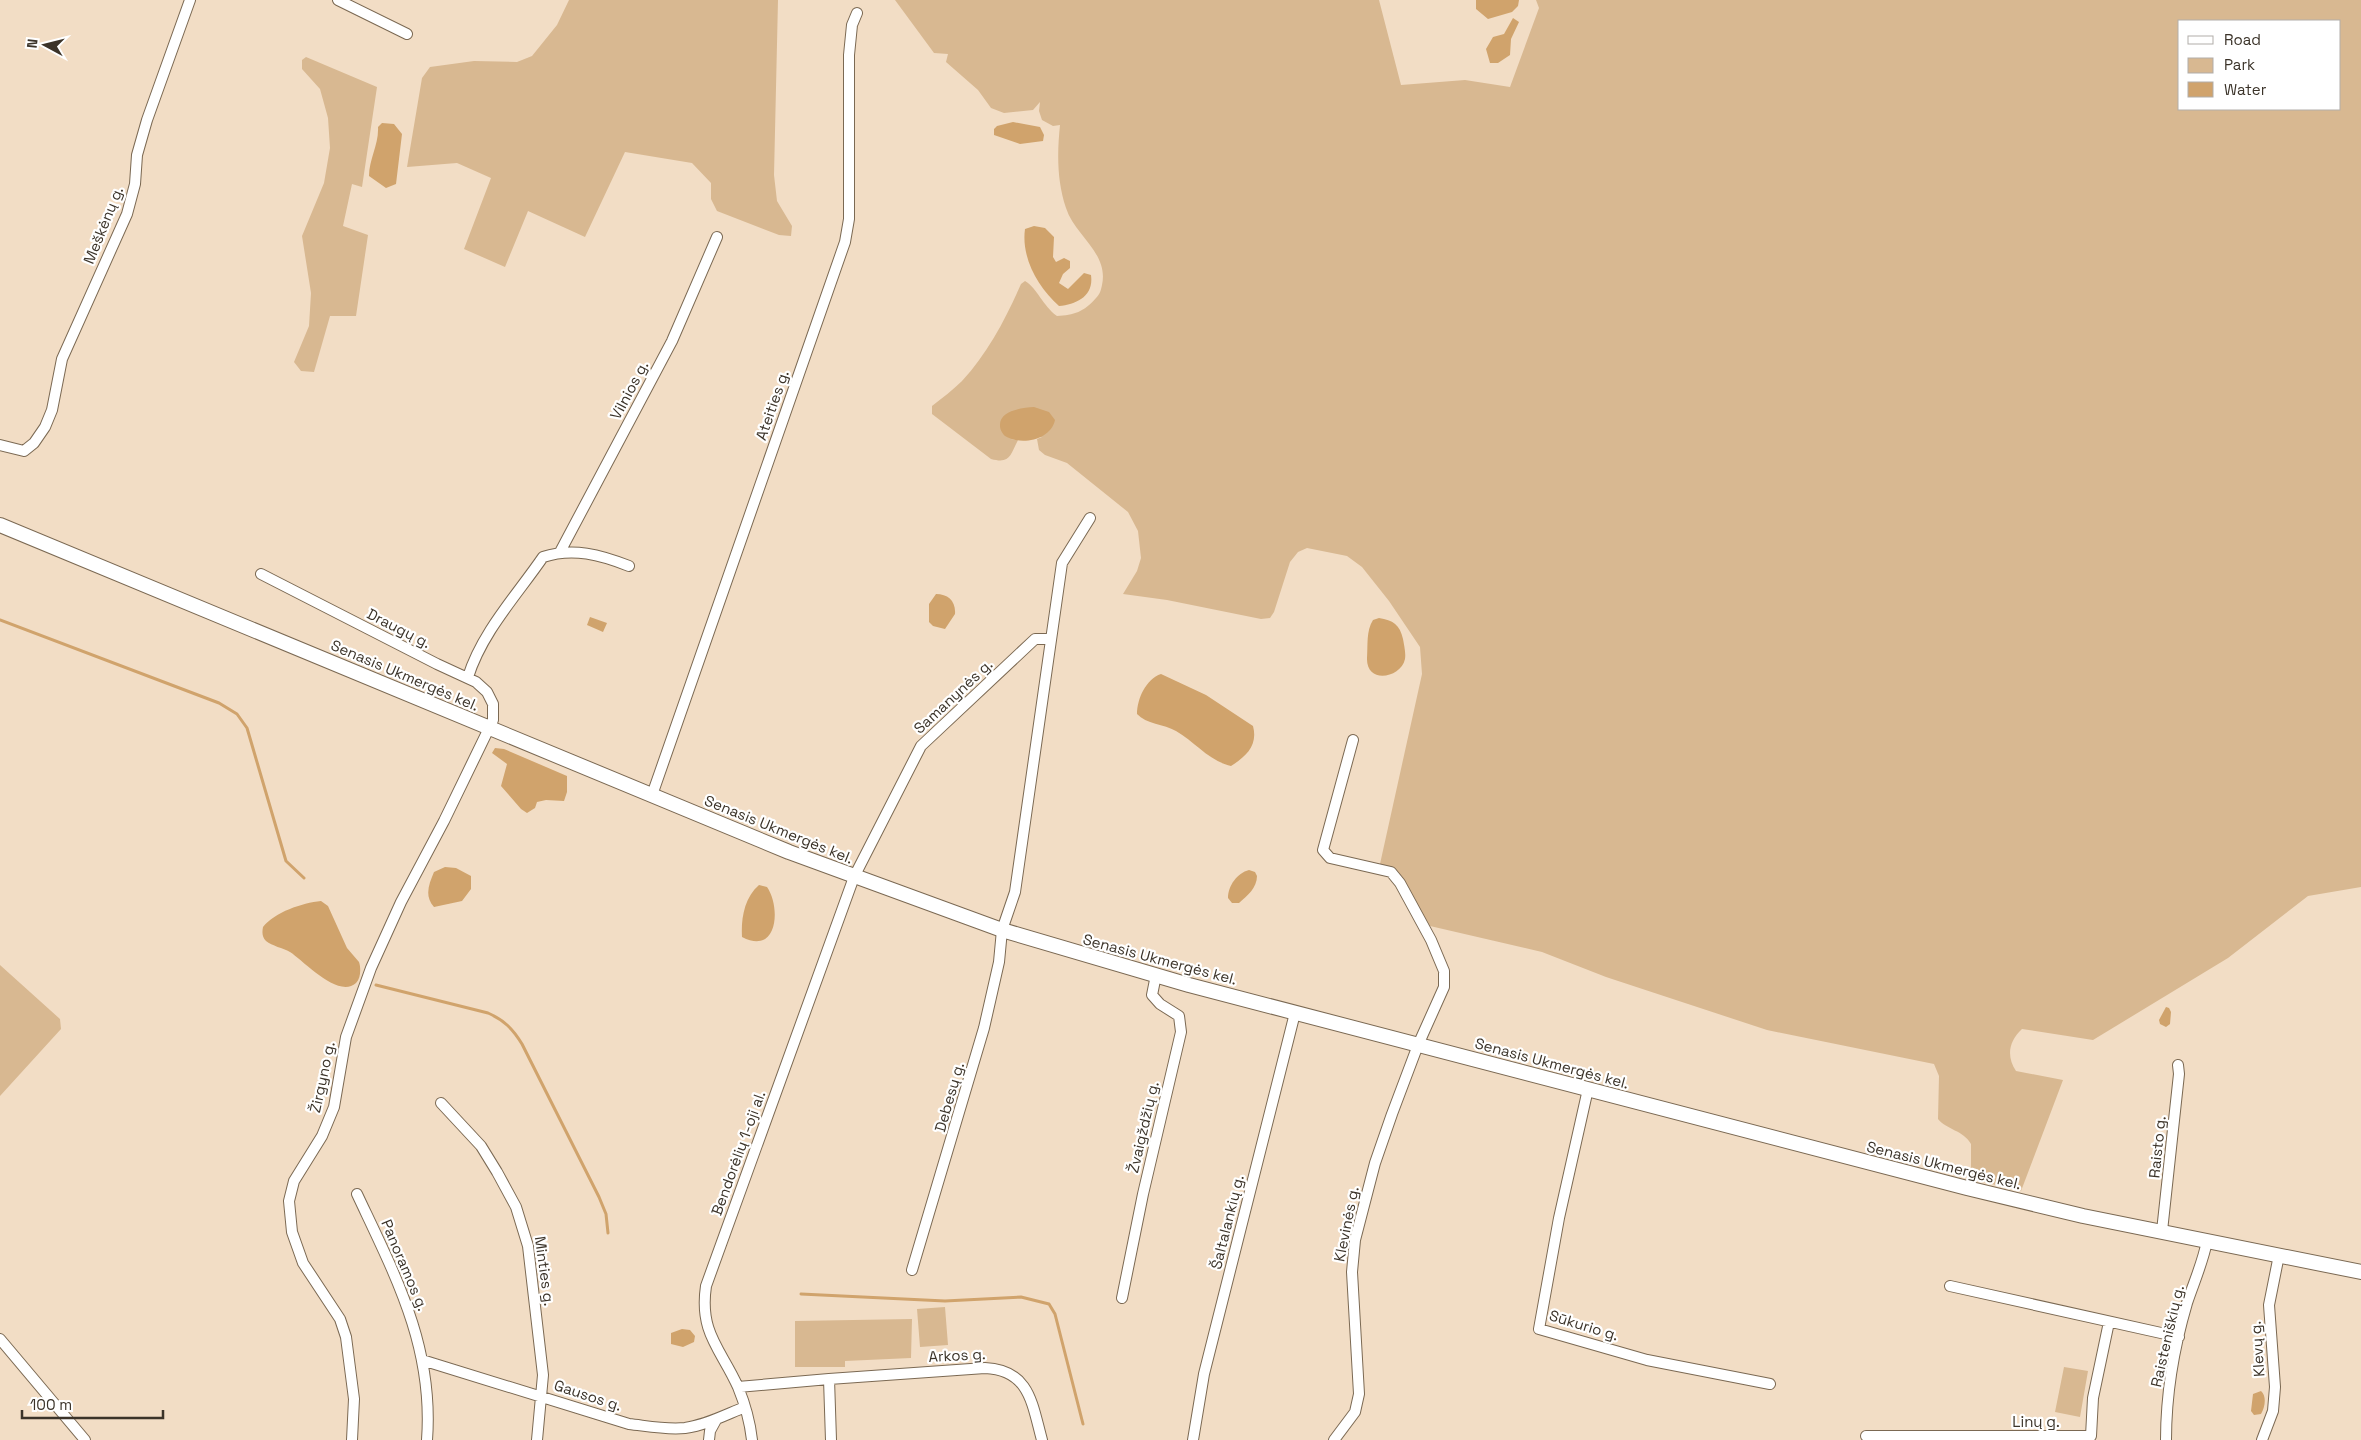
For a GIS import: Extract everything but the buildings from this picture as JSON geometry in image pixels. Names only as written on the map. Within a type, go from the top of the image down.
[{"type":"main road","name":"Senasis Ukmergės kel.","points":[[0,525],[652,796],[854,877],[1002,930],[1295,1013],[2023,1202],[2361,1272]]},
{"type":"street","name":"Meškėnų g.","points":[[0,445],[24,451],[34,443],[45,427],[52,410],[62,359],[127,214],[135,184],[137,155],[147,120],[190,0]]},
{"type":"street","points":[[338,0],[407,34]]},
{"type":"street","name":"Ateities g.","points":[[652,796],[845,242],[849,219],[849,55],[852,25],[857,13]]},
{"type":"street","name":"Vilnios g.","points":[[560,552],[672,341],[717,237]]},
{"type":"street","points":[[1002,930],[1015,892],[1062,564],[1090,518]]},
{"type":"street","points":[[468,677],[475,656],[484,641],[543,557],[560,552],[574,551],[612,559],[629,566]]},
{"type":"street","name":"Draugų g.","points":[[261,574],[437,664],[468,677],[486,692],[493,704],[493,720],[488,728]]},
{"type":"street","name":"Samanynės g.","points":[[854,877],[921,746],[1035,640],[1051,639]]},
{"type":"street","name":"Žirgyno g.","points":[[352,1440],[354,1399],[346,1337],[340,1319],[303,1263],[292,1232],[289,1200],[294,1181],[322,1136],[334,1107],[346,1037],[371,968],[488,728]]},
{"type":"street","name":"Klevinės g.","points":[[1334,1440],[1355,1412],[1359,1394],[1352,1272],[1355,1240],[1375,1163],[1418,1045],[1445,982],[1444,971],[1431,940],[1400,883],[1391,872],[1330,858],[1323,850],[1353,740]]},
{"type":"street","name":"Bendorėlių 1-oji al.","points":[[752,1440],[745,1407],[738,1387],[707,1328],[704,1301],[706,1286],[854,877]]},
{"type":"street","name":"Debesų g.","points":[[912,1270],[984,1028],[999,962],[1002,930]]},
{"type":"street","name":"Žvaigždžių g.","points":[[1122,1298],[1143,1194],[1182,1032],[1179,1016],[1152,995],[1156,975]]},
{"type":"street","name":"Šaltalankių g.","points":[[1193,1440],[1204,1374],[1295,1013]]},
{"type":"street","name":"Raisto g.","points":[[2162,1232],[2179,1074],[2178,1065]]},
{"type":"street","name":"Sūkurio g.","points":[[1588,1089],[1559,1218],[1539,1329],[1647,1360],[1770,1384]]},
{"type":"street","name":"Minties g.","points":[[441,1103],[481,1146],[516,1207],[528,1246],[543,1375],[538,1440]]},
{"type":"street","name":"Panoramos g.","points":[[357,1194],[402,1289],[416,1329],[422,1360],[427,1440]]},
{"type":"street","name":"Raisteniškių g.","points":[[2166,1440],[2171,1378],[2179,1337],[2186,1306],[2207,1241]]},
{"type":"street","name":"Klevų g.","points":[[2262,1440],[2273,1411],[2274,1387],[2269,1305],[2279,1255]]},
{"type":"street","points":[[1950,1286],[2179,1337]]},
{"type":"street","name":"Linų g.","points":[[1866,1436],[2091,1436],[2093,1398],[2109,1322]]},
{"type":"street","points":[[0,1339],[84,1440]]},
{"type":"street","name":"Gausos g.","points":[[422,1360],[629,1424],[657,1428],[684,1428],[716,1420],[745,1407]]},
{"type":"street","name":"Arkos g.","points":[[738,1387],[985,1368],[1002,1370],[1019,1379],[1025,1386],[1031,1399],[1042,1440]]},
{"type":"street","points":[[829,1379],[831,1440]]},
{"type":"street","points":[[709,1440],[710,1431],[716,1420]]},
{"type":"green space","points":[[569,0],[778,0],[774,175],[777,201],[792,226],[791,236],[779,235],[717,211],[711,199],[711,183],[692,163],[625,152],[585,237],[528,211],[505,267],[464,249],[491,178],[457,163],[407,167],[422,78],[430,67],[474,61],[517,62],[532,56],[557,25]]},
{"type":"green space","points":[[895,0],[1379,0],[1401,85],[1465,80],[1510,87],[1539,8],[1536,0],[2361,0],[2361,887],[2308,896],[2228,958],[2093,1040],[2022,1029],[2014,1039],[2010,1049],[2011,1060],[2016,1071],[2063,1080],[2021,1191],[1971,1179],[1971,1144],[1968,1139],[1938,1119],[1939,1076],[1934,1064],[1767,1030],[1606,977],[1542,952],[1430,926],[1395,869],[1380,864],[1422,674],[1420,647],[1389,601],[1362,567],[1347,556],[1307,548],[1298,552],[1290,562],[1274,612],[1270,618],[1261,619],[1167,600],[1123,594],[1137,571],[1141,558],[1138,531],[1128,512],[1067,463],[1045,455],[1039,450],[1037,439],[1042,437],[1011,439],[1018,440],[1009,457],[1002,460],[991,459],[932,414],[932,406],[962,381],[980,359],[1003,322],[1021,284],[1025,281],[1029,284],[1052,312],[1057,316],[1063,316],[1074,314],[1092,303],[1100,292],[1103,274],[1101,263],[1070,218],[1063,198],[1058,167],[1060,125],[1053,126],[1042,120],[1039,111],[1040,102],[1033,110],[1004,113],[991,108],[978,90],[946,62],[948,54],[934,53]]},
{"type":"green space","points":[[306,57],[377,87],[362,187],[352,184],[343,226],[368,235],[356,316],[330,316],[314,372],[301,371],[294,362],[309,326],[311,293],[302,236],[324,183],[330,148],[328,118],[320,89],[302,69],[302,60]]},
{"type":"green space","points":[[0,965],[60,1019],[61,1029],[0,1096]]},
{"type":"green space","points":[[945,1307],[948,1345],[920,1347],[917,1309]]},
{"type":"green space","points":[[912,1319],[911,1358],[845,1361],[845,1367],[795,1367],[795,1321]]},
{"type":"green space","points":[[2064,1367],[2088,1371],[2080,1417],[2055,1412]]},
{"type":"water","points":[[1476,0],[1519,0],[1518,6],[1512,12],[1488,19],[1476,9]]},
{"type":"water","points":[[1513,18],[1519,22],[1511,39],[1510,55],[1498,63],[1490,63],[1486,49],[1493,37],[1504,34]]},
{"type":"water","points":[[1013,122],[1040,127],[1044,135],[1043,141],[1020,144],[994,135],[994,129],[997,126]]},
{"type":"water","points":[[382,123],[394,124],[402,134],[396,184],[386,188],[369,176],[378,127]]},
{"type":"water","points":[[1034,226],[1045,228],[1054,237],[1053,257],[1056,262],[1064,258],[1070,261],[1070,268],[1063,274],[1059,283],[1068,289],[1084,273],[1091,275],[1090,288],[1083,298],[1059,306],[1044,290],[1028,261],[1024,240],[1025,229]]},
{"type":"water","points":[[1034,407],[1049,412],[1055,420],[1048,432],[1027,441],[1019,441],[1005,436],[1000,427],[1003,416],[1012,411]]},
{"type":"water","points":[[936,594],[948,597],[954,605],[955,614],[945,629],[933,626],[929,622],[929,604]]},
{"type":"water","points":[[590,617],[607,623],[603,632],[587,625]]},
{"type":"water","points":[[1379,618],[1388,620],[1398,627],[1402,634],[1405,652],[1402,666],[1397,671],[1384,676],[1372,672],[1368,667],[1367,658],[1369,629],[1373,620]]},
{"type":"water","points":[[1161,674],[1206,695],[1253,726],[1254,739],[1246,754],[1231,766],[1223,764],[1209,756],[1183,735],[1145,720],[1137,714],[1143,690],[1151,680]]},
{"type":"water","points":[[495,748],[504,749],[567,776],[567,792],[564,801],[546,800],[537,802],[535,808],[527,813],[521,809],[501,786],[507,764],[492,753]]},
{"type":"water","points":[[445,867],[456,868],[471,876],[471,889],[462,901],[434,907],[429,899],[429,885],[434,872]]},
{"type":"water","points":[[1249,870],[1255,872],[1257,876],[1255,884],[1239,903],[1232,903],[1228,898],[1231,885],[1237,877]]},
{"type":"water","points":[[759,885],[767,887],[774,906],[775,917],[769,935],[763,940],[754,941],[742,937],[742,923],[747,902]]},
{"type":"water","points":[[321,901],[328,906],[347,948],[359,962],[359,978],[356,983],[349,987],[331,983],[290,952],[268,943],[262,933],[263,927],[274,917],[297,906]]},
{"type":"water","points":[[2166,1007],[2171,1012],[2170,1024],[2166,1027],[2160,1024],[2159,1020]]},
{"type":"water","points":[[682,1329],[690,1330],[695,1336],[694,1342],[683,1347],[671,1344],[671,1333]]},
{"type":"water","points":[[2261,1391],[2265,1399],[2264,1409],[2261,1414],[2254,1415],[2251,1411],[2253,1394]]},
{"type":"waterway","points":[[0,620],[219,703],[237,714],[247,728],[286,861],[304,878]]},
{"type":"waterway","points":[[376,985],[488,1013],[512,1029],[522,1044],[599,1197],[606,1214],[608,1233]]},
{"type":"waterway","points":[[801,1294],[945,1301],[1021,1297],[1049,1304],[1055,1314],[1083,1424]]}]
